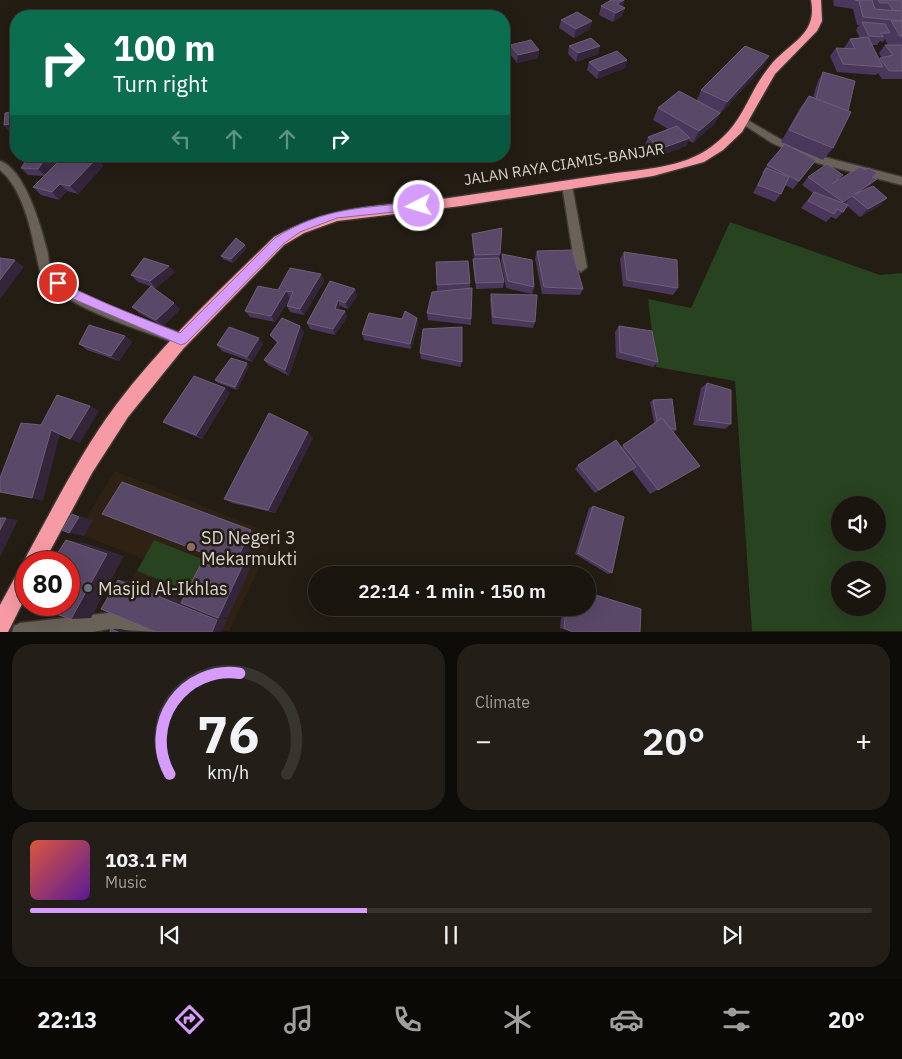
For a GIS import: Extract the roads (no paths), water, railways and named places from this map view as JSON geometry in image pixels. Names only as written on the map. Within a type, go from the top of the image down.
[{"type":"highway","name":"JALAN RAYA CIAMIS-BANJAR","points":[[40,551],[85,466],[122,411],[181,339],[279,241],[296,229],[320,219],[349,212],[436,204],[567,185],[689,164],[711,153],[744,121],[764,80],[776,65],[816,27],[820,12],[816,0]]},
{"type":"highway","points":[[0,625],[15,598]]},
{"type":"street","points":[[744,121],[776,140],[821,160],[902,181]]},
{"type":"street","points":[[0,165],[7,169],[21,191],[37,234],[47,274],[68,292],[181,339]]},
{"type":"street","points":[[567,185],[581,267]]},
{"type":"street","points":[[20,632],[109,621],[120,622],[148,632]]},
{"type":"place","name":"SD Negeri 3 Mekarmukti","points":[[191,547]]},
{"type":"place","name":"Masjid Al-Ikhlas","points":[[88,588]]}]
